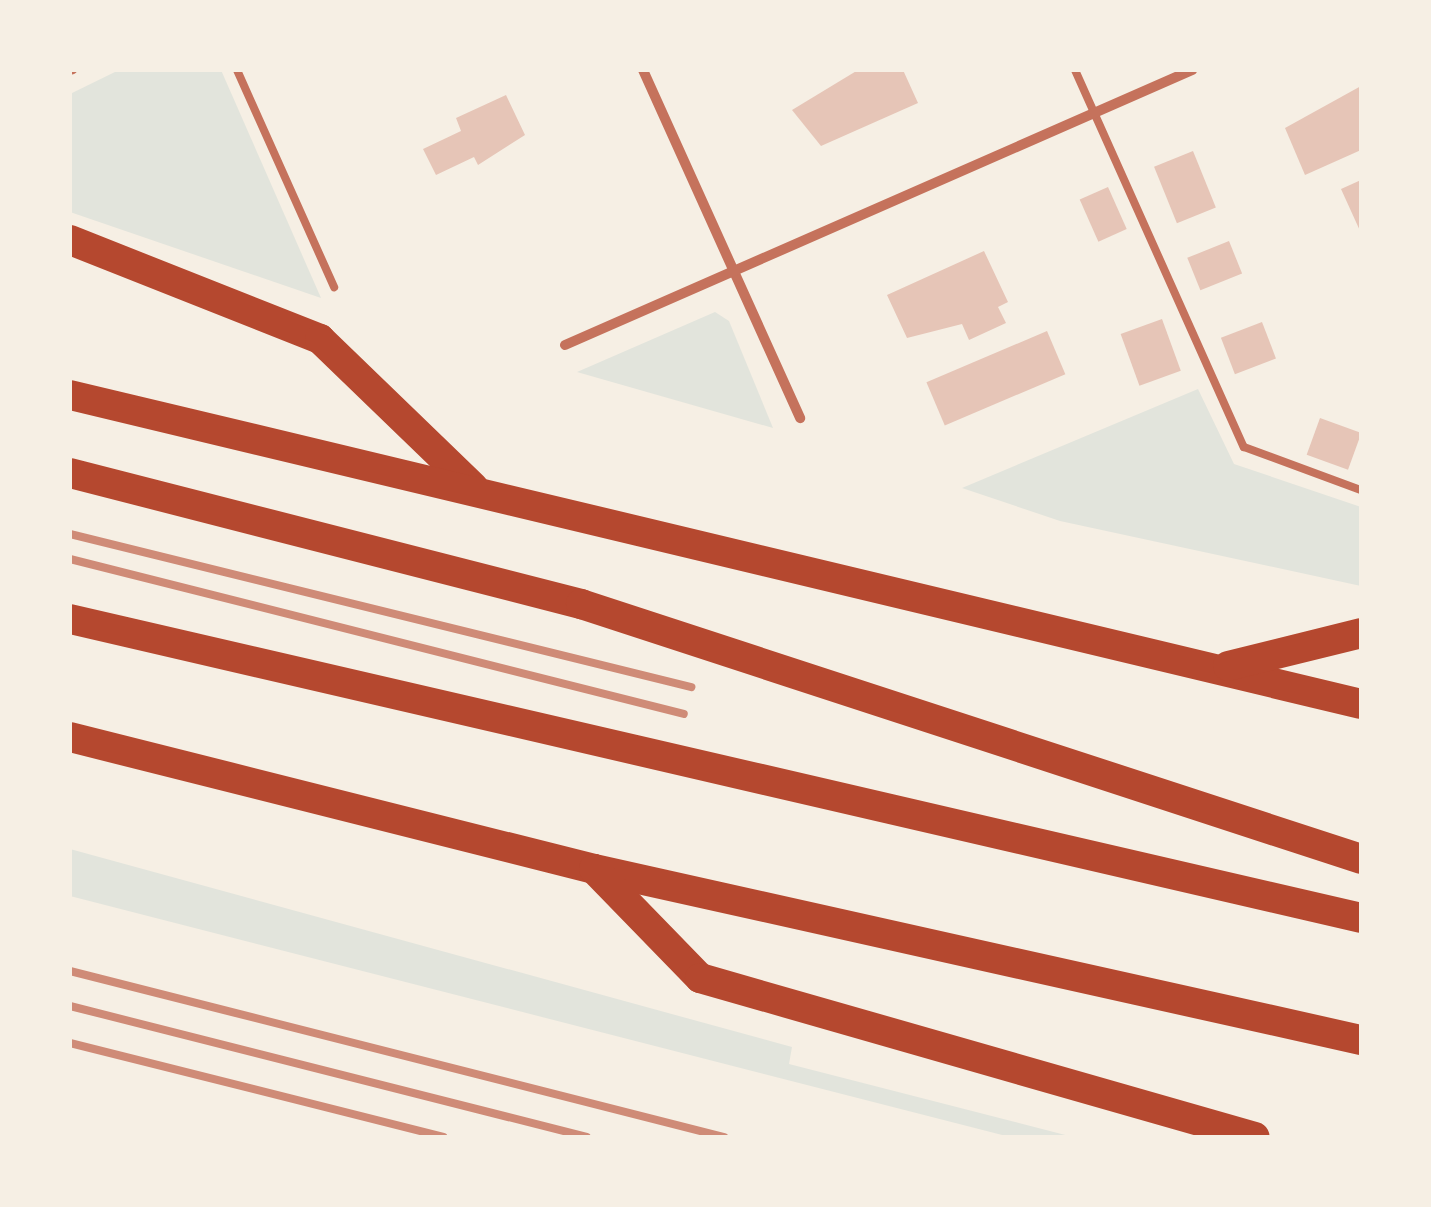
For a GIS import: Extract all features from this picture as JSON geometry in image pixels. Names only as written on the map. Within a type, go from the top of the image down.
[{"type":"highway","points":[[70,240],[320,339],[475,489]]},
{"type":"highway","points":[[70,395],[1361,704]]},
{"type":"highway","points":[[70,472],[580,604],[1361,859]]},
{"type":"highway","points":[[70,620],[1361,918]]},
{"type":"highway","points":[[1222,668],[1361,633]]},
{"type":"highway","points":[[70,737],[594,869],[1361,1040]]},
{"type":"highway","points":[[594,869],[700,978],[1255,1137]]},
{"type":"street","points":[[644,70],[800,418]]},
{"type":"street","points":[[565,345],[1192,70]]},
{"type":"lane","points":[[237,70],[334,287]]},
{"type":"lane","points":[[1076,70],[1244,447],[1361,490]]},
{"type":"shaded area","points":[[119,70],[221,70],[321,298],[70,212],[70,94]]},
{"type":"shaded area","points":[[715,312],[729,321],[773,428],[577,372]]},
{"type":"shaded area","points":[[1198,389],[1234,464],[1361,507],[1361,586],[1060,521],[962,488]]},
{"type":"shaded area","points":[[70,849],[792,1047],[789,1064],[1073,1137],[1010,1137],[70,896]]},
{"type":"building","points":[[858,70],[903,70],[918,103],[821,146],[792,110]]},
{"type":"building","points":[[1361,86],[1361,150],[1305,175],[1285,128]]},
{"type":"building","points":[[506,95],[525,135],[478,165],[474,157],[436,175],[423,149],[461,131],[456,118]]},
{"type":"building","points":[[1193,151],[1216,208],[1177,223],[1154,167]]},
{"type":"building","points":[[1361,180],[1361,233],[1341,189]]},
{"type":"building","points":[[1108,187],[1127,229],[1098,242],[1080,200]]},
{"type":"building","points":[[1229,241],[1242,273],[1200,290],[1187,258]]},
{"type":"building","points":[[984,251],[1008,302],[998,307],[1006,323],[969,340],[962,324],[907,338],[887,295]]},
{"type":"building","points":[[1162,319],[1181,371],[1139,386],[1121,334]]},
{"type":"building","points":[[1262,322],[1276,358],[1235,374],[1221,338]]},
{"type":"building","points":[[1047,331],[1065,374],[945,425],[926,382]]},
{"type":"building","points":[[1320,418],[1361,433],[1348,470],[1307,455]]},
{"type":"railway","points":[[70,534],[691,687]]},
{"type":"railway","points":[[70,559],[684,714]]},
{"type":"railway","points":[[70,971],[724,1137]]},
{"type":"railway","points":[[70,1006],[587,1137]]},
{"type":"railway","points":[[70,1043],[443,1137]]}]
